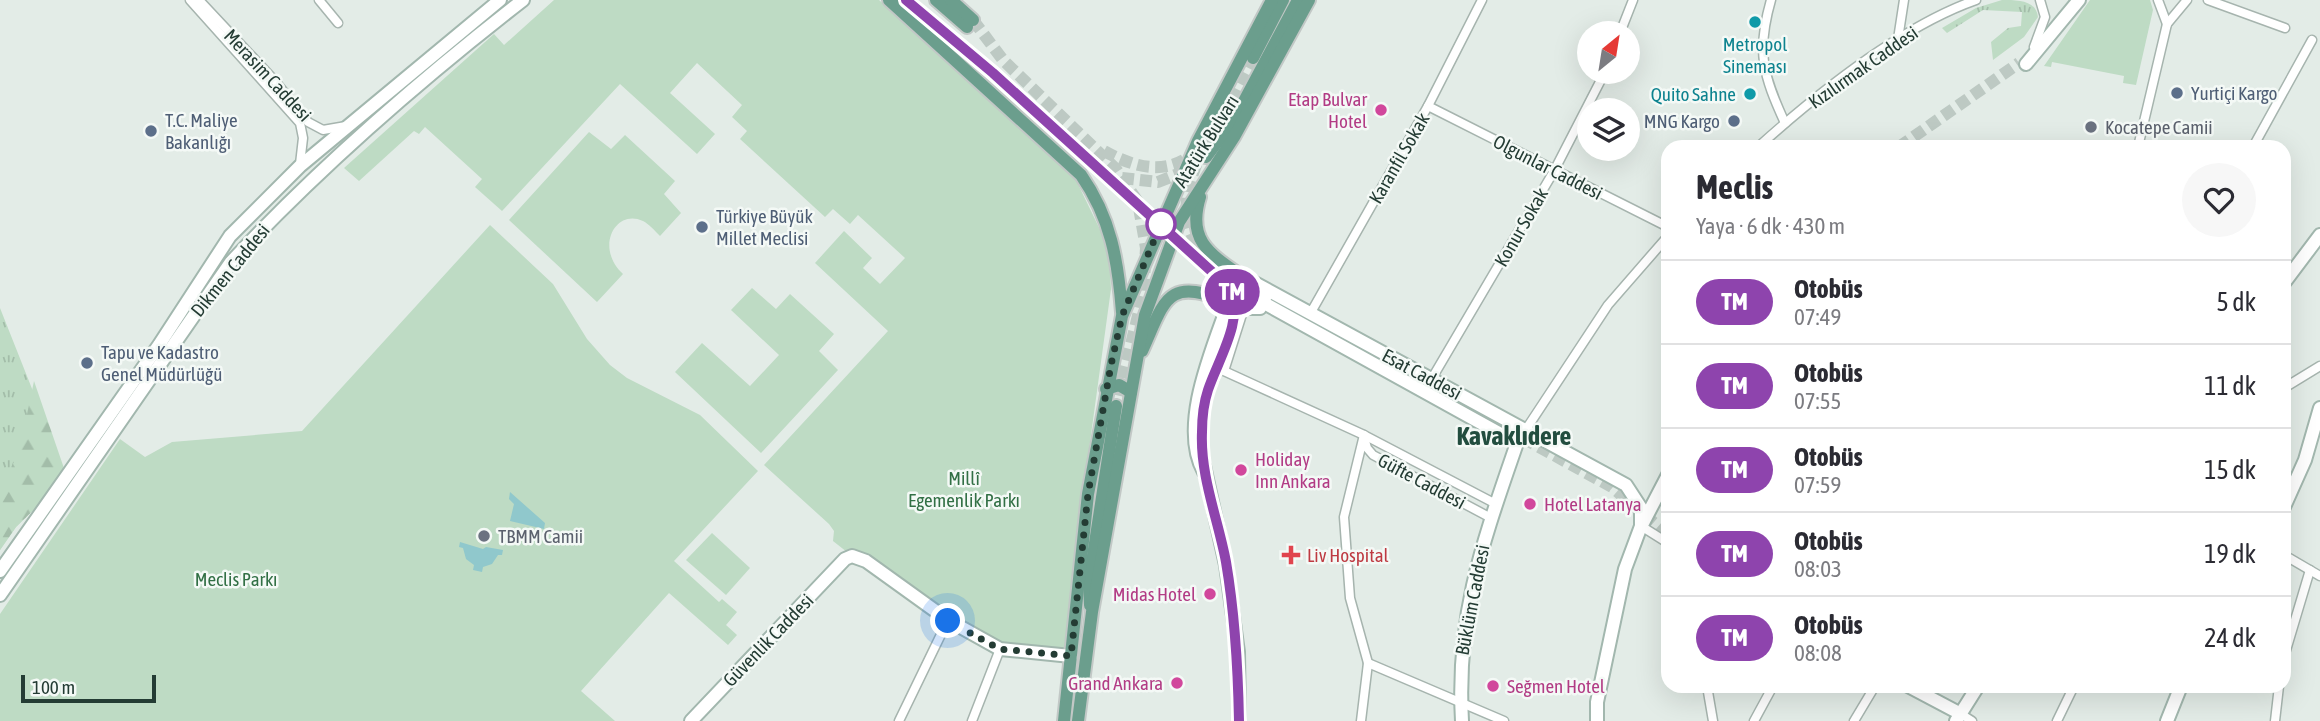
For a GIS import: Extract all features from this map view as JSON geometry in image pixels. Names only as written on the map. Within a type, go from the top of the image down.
[{"type":"main road","name":"Dikmen Caddesi","points":[[0,571],[159,345],[218,250],[230,236],[300,166],[500,0]]},
{"type":"main road","name":"Dikmen Caddesi","points":[[0,594],[231,262],[270,220],[429,76],[523,0]]},
{"type":"main road","points":[[889,0],[1081,175],[1095,195],[1109,224],[1119,272],[1122,316]]},
{"type":"main road","points":[[906,0],[963,32]]},
{"type":"main road","points":[[917,0],[963,32]]},
{"type":"main road","points":[[936,0],[963,32]]},
{"type":"main road","points":[[951,0],[963,32]]},
{"type":"main road","name":"Atatürk Bulvarı","points":[[1063,719],[1088,494],[1122,316],[1198,141],[1272,0]]},
{"type":"main road","points":[[1253,58],[1283,0]]},
{"type":"main road","points":[[1206,157],[1234,120],[1298,0]]},
{"type":"main road","name":"Atatürk Bulvarı","points":[[1080,721],[1092,612],[1145,315],[1175,232],[1234,137],[1309,0]]},
{"type":"main road","points":[[2072,0],[2022,64],[2079,0]]},
{"type":"main road","points":[[1204,472],[1199,462],[1195,433],[1200,391],[1229,302],[1228,287],[1240,275],[1206,248],[1196,230],[1196,210],[1205,180]]},
{"type":"main road","points":[[2291,274],[2320,235]]},
{"type":"main road","points":[[230,236],[243,250]]},
{"type":"main road","points":[[218,250],[231,262]]},
{"type":"main road","name":"Esat Caddesi","points":[[1240,275],[1626,485],[1641,508],[1641,526]]},
{"type":"main road","points":[[1135,367],[1165,302],[1173,294],[1190,289],[1244,309],[1260,308],[1264,303],[1259,285]]},
{"type":"main road","name":"Esat Caddesi","points":[[1264,303],[1517,443]]},
{"type":"main road","points":[[1233,320],[1207,393],[1202,433],[1204,472],[1228,577],[1238,652],[1239,721]]},
{"type":"main road","points":[[1106,389],[1119,384],[1131,392]]},
{"type":"main road","points":[[1092,612],[1089,582],[1116,406]]},
{"type":"main road","points":[[2291,491],[2305,460],[2320,408]]},
{"type":"main road","name":"Büklüm Caddesi","points":[[1462,721],[1459,662],[1465,618],[1491,517],[1517,443]]},
{"type":"main road","points":[[1597,721],[1597,702],[1622,581],[1641,526],[1661,488]]},
{"type":"main road","name":"Güvenlik Caddesi","points":[[691,721],[845,559],[852,556],[866,561],[948,621]]},
{"type":"main road","points":[[948,621],[1000,649],[1071,656]]},
{"type":"main road","points":[[1920,693],[1963,719],[1975,693]]},
{"type":"main road","points":[[2167,721],[2177,693]]},
{"type":"street","name":"Merasim Caddesi","points":[[190,0],[266,82],[300,124],[303,138],[300,166]]},
{"type":"street","name":"Merasim Caddesi","points":[[199,0],[275,81],[308,122],[324,130],[346,126]]},
{"type":"street","points":[[318,0],[338,23]]},
{"type":"street","name":"Karanfil Sokak","points":[[1310,314],[1428,106],[1482,0]]},
{"type":"street","points":[[1625,21],[1633,0]]},
{"type":"street","points":[[1771,0],[1763,37],[1762,63],[1785,123]]},
{"type":"street","points":[[1898,39],[1904,0]]},
{"type":"street","name":"Kızılırmak Caddesi","points":[[1766,140],[1898,39],[1976,0]]},
{"type":"street","points":[[2034,47],[2045,17],[2039,0]]},
{"type":"street","points":[[2158,0],[2167,24]]},
{"type":"street","points":[[2140,140],[2167,24],[2187,0]]},
{"type":"street","points":[[2208,0],[2285,28]]},
{"type":"street","points":[[2257,140],[2312,40]]},
{"type":"street","name":"Konur Sokak","points":[[1431,380],[1554,171],[1599,84]]},
{"type":"street","name":"Olgunlar Caddesi","points":[[1428,106],[1661,224]]},
{"type":"street","points":[[1517,443],[1608,305],[1661,244]]},
{"type":"street","name":"Güfte Caddesi","points":[[1244,309],[1224,371],[1364,435],[1496,504]]},
{"type":"street","points":[[2291,384],[2320,366]]},
{"type":"street","points":[[1361,721],[1368,663],[1350,598],[1344,517],[1364,435]]},
{"type":"street","name":"Güfte Caddesi","points":[[1364,435],[1367,448],[1373,455],[1491,517]]},
{"type":"street","points":[[1423,482],[1428,469]]},
{"type":"street","points":[[1641,526],[1661,539]]},
{"type":"street","points":[[2291,559],[2320,576]]},
{"type":"street","points":[[2291,626],[2310,570]]},
{"type":"street","points":[[899,721],[948,621]]},
{"type":"street","points":[[972,721],[1000,649]]},
{"type":"street","points":[[1368,663],[1504,721]]},
{"type":"street","points":[[1706,693],[1713,721]]},
{"type":"street","points":[[1754,721],[1769,693]]},
{"type":"street","points":[[1854,721],[1871,693]]},
{"type":"street","points":[[2057,721],[2071,693]]},
{"type":"street","points":[[2275,721],[2278,693]]},
{"type":"green space","name":"Millî Egemenlik Parkı","points":[[554,0],[879,0],[1076,180],[1109,248],[1111,289],[1083,493],[1071,656],[1000,649],[852,556],[833,541],[834,531],[829,524],[764,465],[888,331],[815,263],[844,231],[872,258],[863,268],[880,284],[905,258],[858,215],[850,224],[833,209],[825,217],[740,139],[747,131],[732,117],[742,105],[697,63],[670,93],[715,134],[697,154],[620,84],[502,211],[475,187],[482,179],[425,127],[419,134],[414,131],[359,181],[344,168],[494,34],[504,45]]},
{"type":"green space","points":[[2002,0],[2030,4],[2037,11],[2038,17],[2024,37],[1993,60],[1991,42],[2008,28],[2021,26],[2022,12],[1983,10],[1947,33],[1942,28],[1976,8]]},
{"type":"green space","points":[[2090,0],[2150,0],[2153,10],[2136,85],[2123,83],[2124,76],[2052,62],[2051,67],[2044,66]]},
{"type":"green space","points":[[589,132],[611,149],[625,135],[675,181],[664,194],[681,213],[660,236],[645,222],[633,218],[617,225],[609,242],[610,252],[614,263],[623,274],[597,302],[509,220]]},
{"type":"green space","name":"Meclis Parkı","points":[[490,225],[553,284],[587,339],[610,365],[627,378],[700,415],[758,471],[674,561],[719,602],[722,599],[737,612],[726,625],[737,635],[728,645],[669,593],[581,691],[615,721],[0,721],[0,614],[120,439],[145,457],[172,442],[302,431]]},
{"type":"green space","points":[[752,288],[776,309],[790,294],[834,334],[819,351],[838,370],[761,453],[675,372],[702,343],[750,386],[779,355],[731,310]]},
{"type":"green space","points":[[0,308],[67,477],[16,527],[0,550]]},
{"type":"green space","points":[[34,381],[67,477],[16,527],[0,550],[0,498],[21,443]]},
{"type":"green space","points":[[712,533],[750,568],[726,595],[686,560]]},
{"type":"water","points":[[510,492],[545,523],[544,529],[510,521],[514,504],[509,499]]},
{"type":"water","points":[[460,542],[483,549],[486,547],[503,550],[502,555],[498,555],[492,564],[483,567],[482,572],[473,570],[474,565],[466,559],[463,548],[459,547]]},
{"type":"tunnel","points":[[973,20],[1003,60],[1116,169],[1138,202],[1146,248],[1143,295],[1116,406]]},
{"type":"tunnel","points":[[954,42],[993,73],[1085,158],[1224,279],[1234,296],[1233,320]]},
{"type":"tunnel","points":[[1104,151],[1135,164],[1161,167],[1182,161],[1199,148],[1214,130],[1253,58]]},
{"type":"tunnel","points":[[1909,140],[2019,63]]},
{"type":"tunnel","points":[[1204,147],[1189,189],[1187,217],[1190,231],[1207,256]]},
{"type":"tunnel","points":[[1122,178],[1158,182],[1188,170]]},
{"type":"tunnel","points":[[1228,275],[1255,291]]},
{"type":"tunnel","points":[[1255,291],[1612,487],[1661,529]]},
{"type":"bus line","name":"TM","points":[[906,0],[993,73],[1085,158],[1224,279],[1231,289],[1236,311],[1207,393],[1202,433],[1204,472],[1226,565],[1238,652],[1239,721]]},
{"type":"place","name":"Metropol Sineması","points":[[1755,22]]},
{"type":"place","name":"Yurtiçi Kargo","points":[[2177,93]]},
{"type":"place","name":"Quito Sahne","points":[[1750,94]]},
{"type":"place","name":"Etap Bulvar Hotel","points":[[1381,110]]},
{"type":"place","name":"MNG Kargo","points":[[1734,121]]},
{"type":"place","name":"Kocatepe Camii","points":[[2091,127]]},
{"type":"place","name":"T.C. Maliye Bakanlığı","points":[[151,131]]},
{"type":"place","name":"Türkiye Büyük Millet Meclisi","points":[[702,227]]},
{"type":"place","name":"Tapu ve Kadastro Genel Müdürlüğü","points":[[87,363]]},
{"type":"place","name":"Holiday Inn Ankara","points":[[1241,470]]},
{"type":"place","name":"Hotel Latanya","points":[[1530,504]]},
{"type":"place","name":"TBMM Camii","points":[[484,536]]},
{"type":"place","name":"Liv Hospital","points":[[1291,555]]},
{"type":"place","name":"Midas Hotel","points":[[1210,594]]},
{"type":"place","name":"Grand Ankara","points":[[1177,683]]},
{"type":"place","name":"Seğmen Hotel","points":[[1493,686]]},
{"type":"district","name":"Kavaklıdere","points":[[1514,436]]},
{"type":"route","points":[[948,621],[1000,649],[1071,656],[1088,494],[1111,365],[1122,316],[1161,224]]}]
